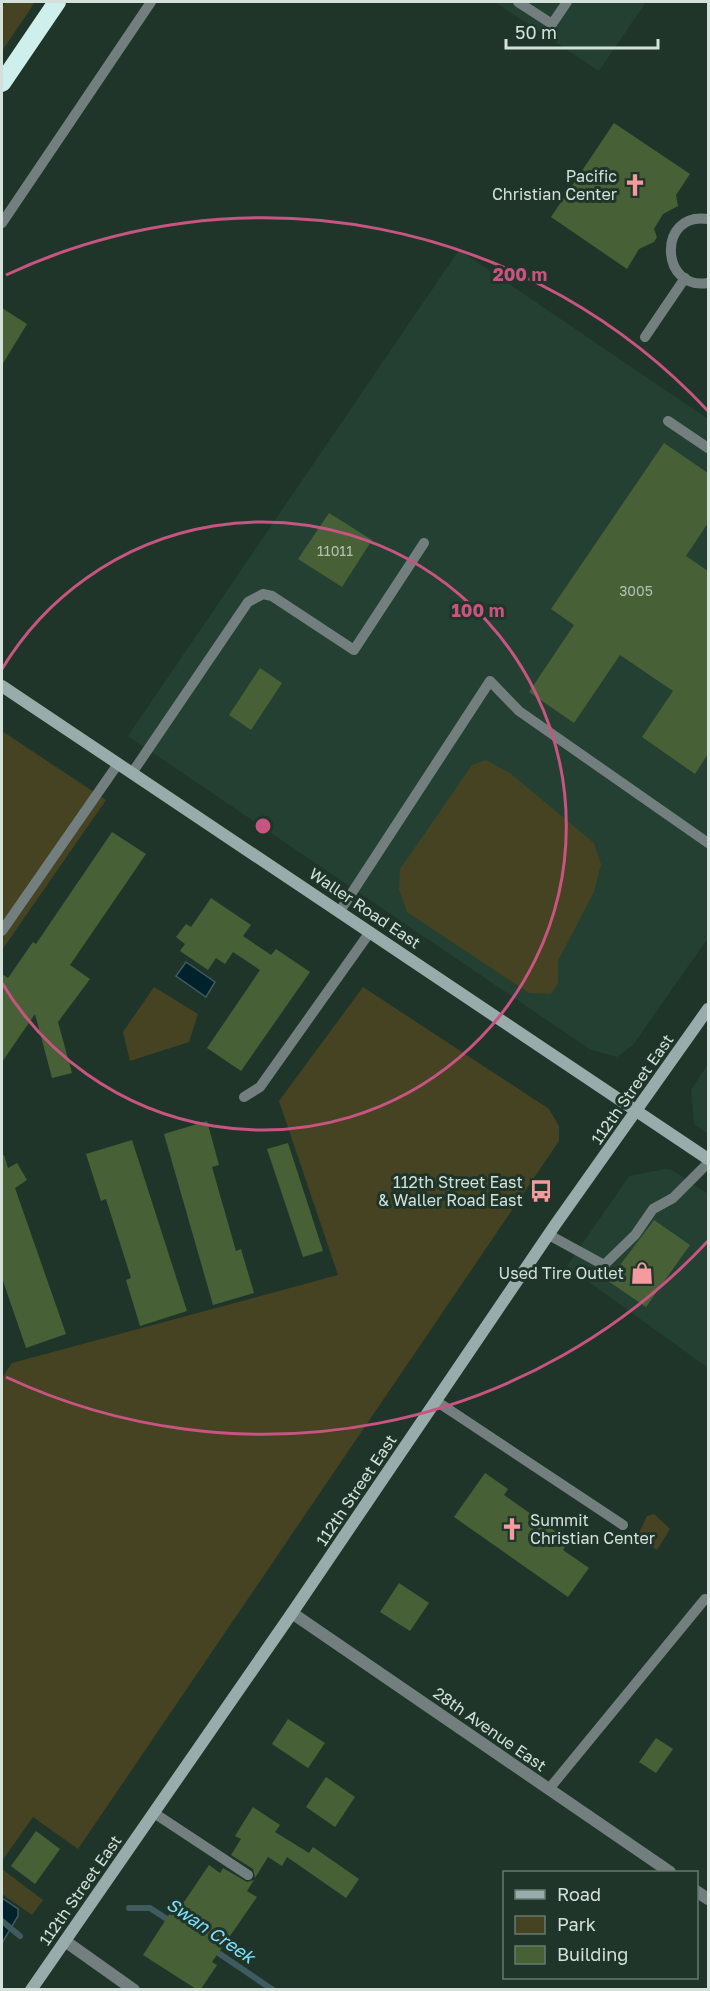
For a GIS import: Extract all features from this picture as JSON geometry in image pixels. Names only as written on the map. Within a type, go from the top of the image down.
[{"type":"highway","points":[[2,83],[57,2]]},
{"type":"main road","name":"Waller Road East","points":[[2,686],[638,1110],[708,1161]]},
{"type":"main road","name":"112th Street East","points":[[32,1989],[292,1613],[549,1235],[708,1010]]},
{"type":"street","name":"28th Avenue East","points":[[292,1613],[669,1871]]},
{"type":"street","points":[[65,1941],[134,1989]]},
{"type":"lane","points":[[2,223],[151,2]]},
{"type":"lane","points":[[519,2],[552,24],[567,2]]},
{"type":"lane","points":[[708,219],[692,220],[683,225],[671,242],[672,262],[685,278],[694,282],[708,283]]},
{"type":"lane","points":[[645,337],[685,278]]},
{"type":"lane","points":[[668,421],[708,448]]},
{"type":"lane","points":[[132,773],[248,602],[263,594],[272,596],[354,650],[424,543]]},
{"type":"lane","points":[[340,912],[490,681],[519,711],[708,843]]},
{"type":"lane","points":[[2,931],[118,764]]},
{"type":"lane","points":[[244,1097],[260,1087],[370,932]]},
{"type":"lane","points":[[549,1235],[604,1265],[635,1235],[653,1209],[673,1198],[708,1161]]},
{"type":"lane","points":[[436,1401],[622,1525]]},
{"type":"lane","points":[[549,1789],[705,1599]]},
{"type":"lane","points":[[154,1813],[248,1875]]},
{"type":"shaded area","points":[[495,2],[646,2],[599,71]]},
{"type":"shaded area","points":[[459,250],[708,419],[708,938],[633,1045],[617,1057],[591,1050],[128,736]]},
{"type":"shaded area","points":[[708,1064],[708,1134],[694,1124],[691,1090]]},
{"type":"shaded area","points":[[665,1169],[672,1170],[708,1194],[708,1368],[567,1266],[629,1176]]},
{"type":"green space","points":[[6,2],[35,2],[2,51],[2,8]]},
{"type":"green space","points":[[2,731],[106,800],[2,950]]},
{"type":"green space","points":[[486,760],[510,773],[594,843],[601,864],[594,892],[558,961],[558,983],[551,994],[529,993],[407,912],[399,889],[400,869],[472,765]]},
{"type":"green space","points":[[154,987],[198,1014],[189,1042],[130,1061],[123,1032]]},
{"type":"green space","points":[[363,987],[549,1109],[559,1126],[559,1141],[78,1849],[33,1817],[2,1861],[2,1378],[12,1363],[338,1275],[279,1101]]},
{"type":"green space","points":[[654,1514],[670,1529],[657,1550],[637,1537],[647,1516]]},
{"type":"green space","points":[[2,1869],[43,1900],[32,1915],[2,1894]]},
{"type":"water","points":[[186,962],[215,982],[206,997],[176,976]]},
{"type":"water","points":[[2,1898],[18,1909],[18,1916],[2,1943]]},
{"type":"building","points":[[614,123],[690,174],[676,195],[678,206],[663,214],[654,229],[657,237],[654,242],[639,249],[627,269],[551,217]]},
{"type":"building","points":[[2,308],[27,324],[2,365]]},
{"type":"building","points":[[664,443],[708,473],[708,523],[686,556],[708,571],[708,754],[695,774],[642,737],[673,691],[620,655],[574,723],[529,692],[574,625],[551,609]]},
{"type":"building","points":[[329,513],[372,540],[342,587],[298,559]]},
{"type":"building","points":[[260,668],[282,683],[251,730],[229,715]]},
{"type":"building","points":[[112,832],[146,854],[70,965],[90,979],[58,1022],[72,1073],[52,1078],[35,1014],[2,1062],[2,974],[8,978],[33,942],[36,944]]},
{"type":"building","points":[[211,898],[251,925],[243,936],[271,955],[276,949],[310,972],[241,1071],[207,1048],[260,970],[233,952],[225,964],[216,958],[208,970],[180,951],[185,944],[176,937],[186,924],[191,927]]},
{"type":"building","points":[[207,1121],[219,1165],[212,1167],[236,1251],[241,1249],[254,1293],[213,1305],[164,1134]]},
{"type":"building","points":[[132,1140],[187,1311],[140,1326],[126,1280],[131,1278],[106,1199],[101,1201],[86,1154]]},
{"type":"building","points":[[288,1143],[323,1251],[303,1257],[267,1149]]},
{"type":"building","points":[[4,1155],[8,1168],[17,1163],[27,1180],[15,1188],[66,1334],[26,1348],[2,1278],[2,1156]]},
{"type":"building","name":"Used Tire Outlet","points":[[654,1220],[690,1245],[646,1307],[608,1281]]},
{"type":"building","name":"Summit Christian Center","points":[[485,1473],[508,1489],[504,1495],[569,1541],[563,1550],[589,1568],[568,1597],[454,1517]]},
{"type":"building","points":[[399,1583],[429,1603],[410,1631],[380,1612]]},
{"type":"building","points":[[288,1719],[325,1743],[308,1768],[272,1744]]},
{"type":"building","points":[[656,1738],[673,1749],[656,1773],[639,1762]]},
{"type":"building","points":[[326,1777],[355,1797],[335,1827],[306,1807]]},
{"type":"building","points":[[253,1807],[280,1825],[275,1832],[309,1853],[313,1847],[359,1879],[346,1898],[287,1857],[282,1866],[268,1857],[255,1878],[253,1869],[231,1855],[241,1839],[235,1836]]},
{"type":"building","points":[[36,1831],[60,1849],[35,1884],[11,1866]]},
{"type":"building","points":[[209,1865],[220,1873],[223,1868],[247,1882],[254,1880],[247,1891],[257,1897],[212,1962],[217,1965],[201,1989],[196,1989],[143,1955],[179,1899],[184,1902]]},
{"type":"waterway","name":"Swan Creek","points":[[129,1908],[150,1908],[173,1923]]},
{"type":"waterway","name":"Swan Creek","points":[[2,1921],[20,1936]]},
{"type":"waterway","name":"Swan Creek","points":[[214,1950],[273,1990]]},
{"type":"place","name":"Pacific Christian Center","points":[[635,185]]},
{"type":"place","name":"112th Street East & Waller Road East","points":[[541,1191]]},
{"type":"place","name":"Used Tire Outlet","points":[[642,1273]]},
{"type":"place","name":"Summit Christian Center","points":[[512,1529]]}]
